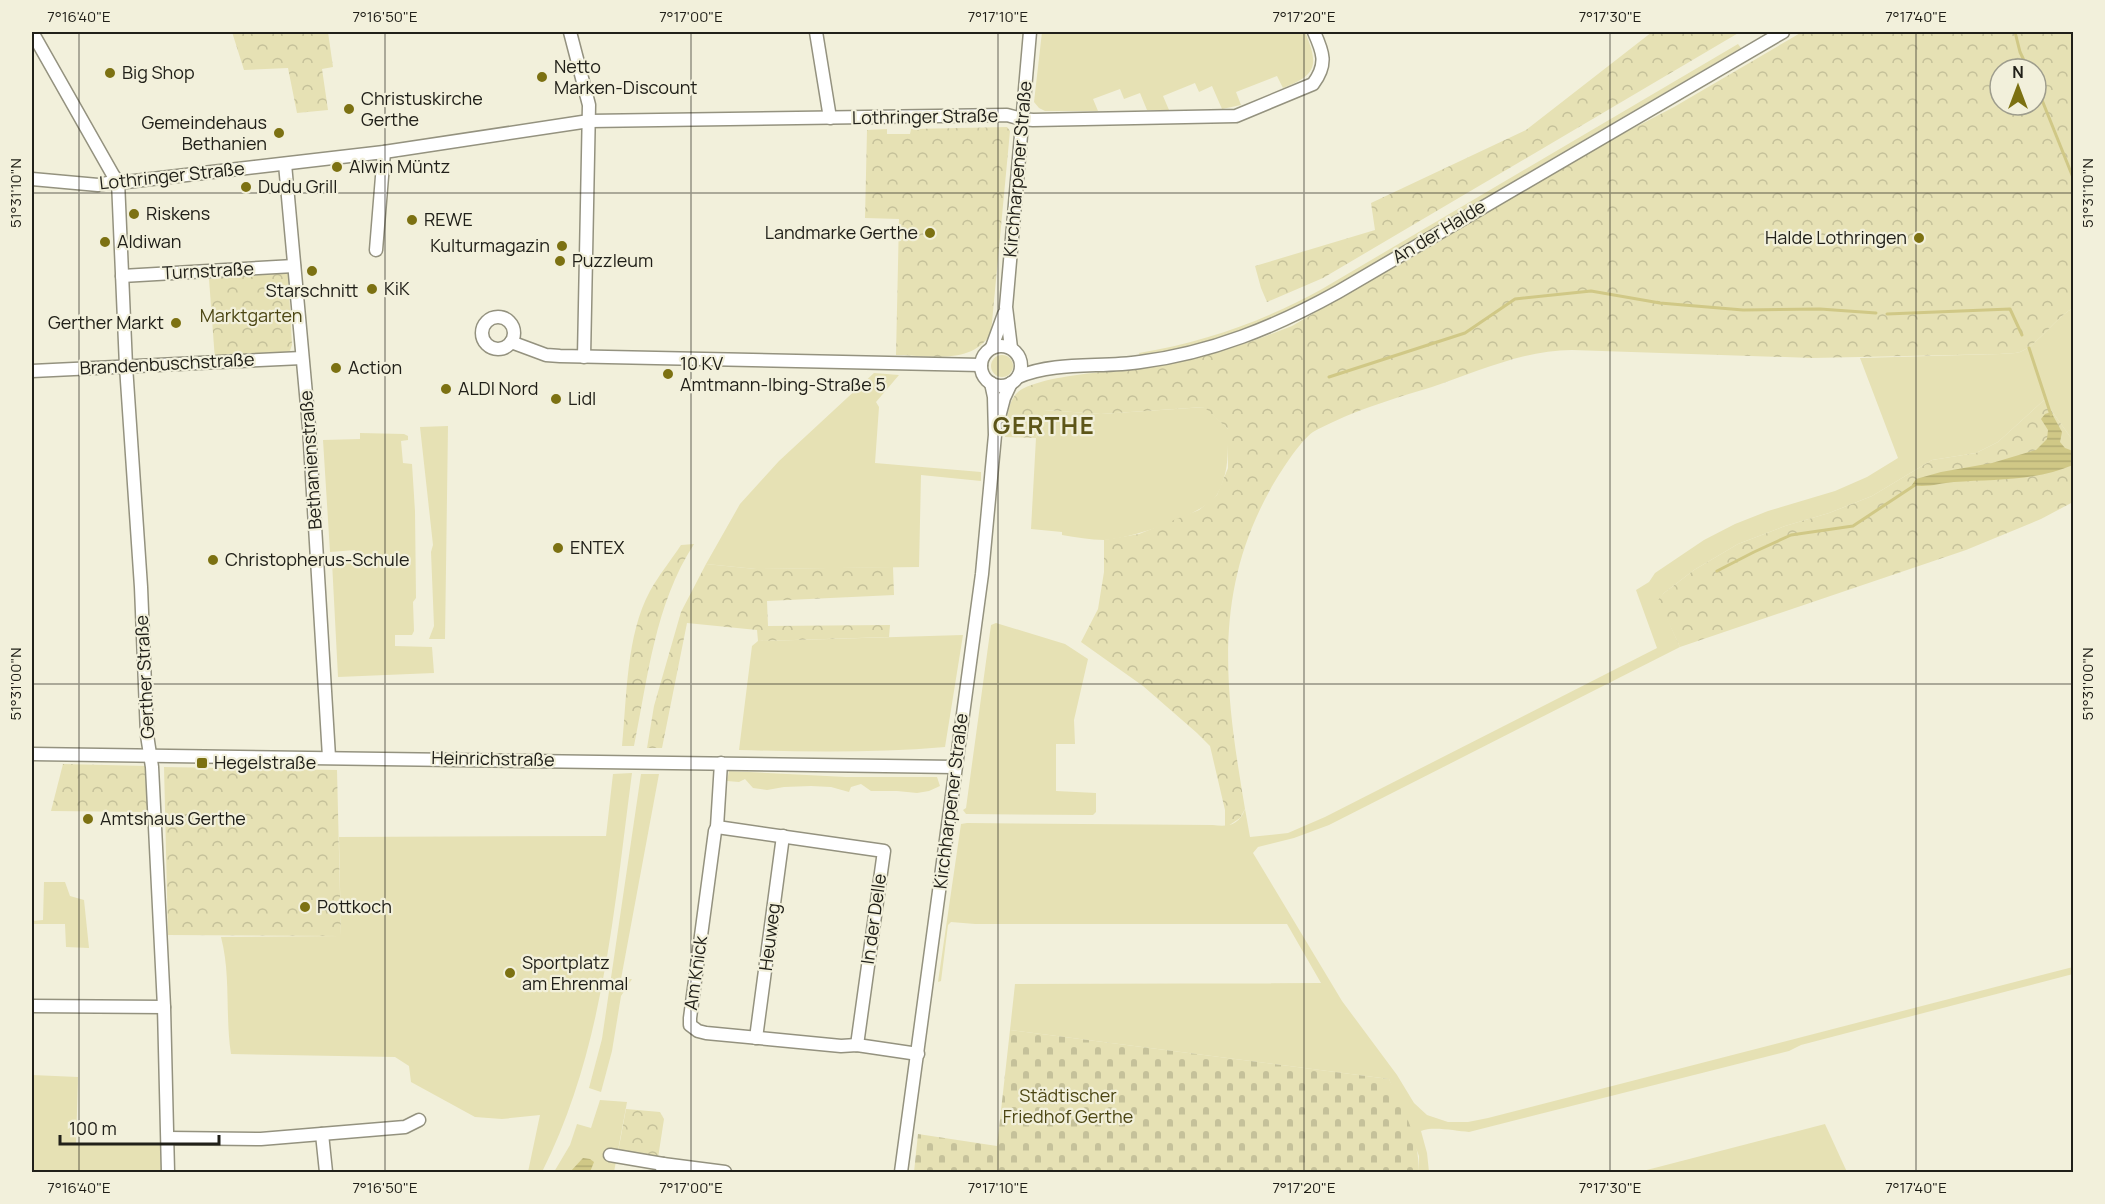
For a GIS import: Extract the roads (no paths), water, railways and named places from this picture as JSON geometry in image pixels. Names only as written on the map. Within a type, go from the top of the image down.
[{"type":"street","points":[[32,32],[112,175],[118,181]]},
{"type":"street","points":[[570,32],[589,105],[590,121],[585,357]]},
{"type":"street","points":[[816,32],[830,118]]},
{"type":"street","name":"Kirchharpener Straße","points":[[992,347],[1006,307],[1030,32]]},
{"type":"street","name":"Lothringer Straße","points":[[32,179],[98,186],[118,181],[126,182],[384,152],[590,121],[1007,115],[1022,119],[1236,116],[1310,86],[1320,74],[1323,62],[1314,32]]},
{"type":"street","name":"An der Halde","points":[[1015,380],[1039,370],[1127,364],[1171,357],[1222,344],[1274,325],[1338,292],[1783,32]]},
{"type":"street","points":[[376,250],[384,152]]},
{"type":"street","name":"Bethanienstraße","points":[[285,164],[314,496],[329,757]]},
{"type":"street","name":"Gerther Straße","points":[[118,181],[126,366],[141,586],[147,735],[151,757],[164,1007],[168,1173]]},
{"type":"street","name":"Turnstraße","points":[[122,276],[294,266]]},
{"type":"street","name":"Kirchharpener Straße","points":[[1006,307],[1015,351]]},
{"type":"street","points":[[511,342],[546,355],[585,357],[981,365]]},
{"type":"street","points":[[1005,346],[1015,351],[1022,366],[1015,380],[998,386],[991,383],[984,375],[981,365],[984,355],[992,347],[1005,346]]},
{"type":"street","name":"An der Halde","points":[[1015,351],[1032,361],[1070,367]]},
{"type":"street","name":"Brandenbuschstraße","points":[[32,371],[302,358]]},
{"type":"street","name":"Kirchharpener Straße","points":[[901,1173],[982,574],[996,430],[1004,398],[1015,380]]},
{"type":"street","name":"Kirchharpener Straße","points":[[991,383],[996,430]]},
{"type":"street","name":"Heinrichstraße","points":[[32,754],[955,767]]},
{"type":"street","name":"Am Knick","points":[[721,763],[717,827],[689,1022],[693,1028],[706,1033],[857,1046],[918,1054]]},
{"type":"street","name":"In der Delle","points":[[717,827],[884,851],[857,1046]]},
{"type":"street","name":"Heuweg","points":[[756,1038],[783,836]]},
{"type":"street","points":[[32,1006],[164,1007]]},
{"type":"street","points":[[168,1138],[261,1139],[405,1127],[419,1120]]},
{"type":"street","points":[[322,1134],[326,1173]]},
{"type":"street","points":[[610,1155],[662,1168],[725,1173]]},
{"type":"waterway","points":[[2015,32],[2022,57]]},
{"type":"waterway","points":[[2048,115],[2074,180]]},
{"type":"waterway","points":[[1329,377],[1465,333],[1515,299],[1591,291],[1660,303],[1743,310],[1820,309],[1876,313]]},
{"type":"waterway","points":[[1887,314],[2010,309],[2022,335]]},
{"type":"waterway","points":[[2029,348],[2051,415]]},
{"type":"waterway","points":[[1717,571],[1791,535],[1853,526],[1915,485]]},
{"type":"place","name":"Big Shop","points":[[110,73]]},
{"type":"place","name":"Netto Marken-Discount","points":[[542,77]]},
{"type":"place","name":"Christuskirche Gerthe","points":[[349,109]]},
{"type":"place","name":"Gemeindehaus Bethanien","points":[[279,133]]},
{"type":"place","name":"Alwin Müntz","points":[[337,167]]},
{"type":"place","name":"Dudu Grill","points":[[246,187]]},
{"type":"place","name":"Riskens","points":[[134,214]]},
{"type":"place","name":"REWE","points":[[412,220]]},
{"type":"place","name":"Landmarke Gerthe","points":[[930,233]]},
{"type":"place","name":"Halde Lothringen","points":[[1919,238]]},
{"type":"place","name":"Aldiwan","points":[[105,242]]},
{"type":"place","name":"Kulturmagazin","points":[[562,246]]},
{"type":"place","name":"Puzzleum","points":[[560,261]]},
{"type":"place","name":"Starschnitt","points":[[312,271]]},
{"type":"place","name":"KiK","points":[[372,289]]},
{"type":"place","name":"Gerther Markt","points":[[176,323]]},
{"type":"place","name":"Action","points":[[336,368]]},
{"type":"place","name":"10 KV Amtmann-Ibing-Straße 5","points":[[668,374]]},
{"type":"place","name":"ALDI Nord","points":[[446,389]]},
{"type":"place","name":"Lidl","points":[[556,399]]},
{"type":"place","name":"ENTEX","points":[[558,548]]},
{"type":"place","name":"Christopherus-Schule","points":[[213,560]]},
{"type":"place","name":"Hegelstraße","points":[[202,763]]},
{"type":"place","name":"Amtshaus Gerthe","points":[[88,819]]},
{"type":"place","name":"Pottkoch","points":[[305,907]]},
{"type":"place","name":"Sportplatz am Ehrenmal","points":[[510,973]]},
{"type":"district","name":"GERTHE","points":[[1044,426]]},
{"type":"park label","name":"Marktgarten","points":[[251,316]]},
{"type":"park label","name":"Städtischer Friedhof Gerthe","points":[[1068,1106]]}]
